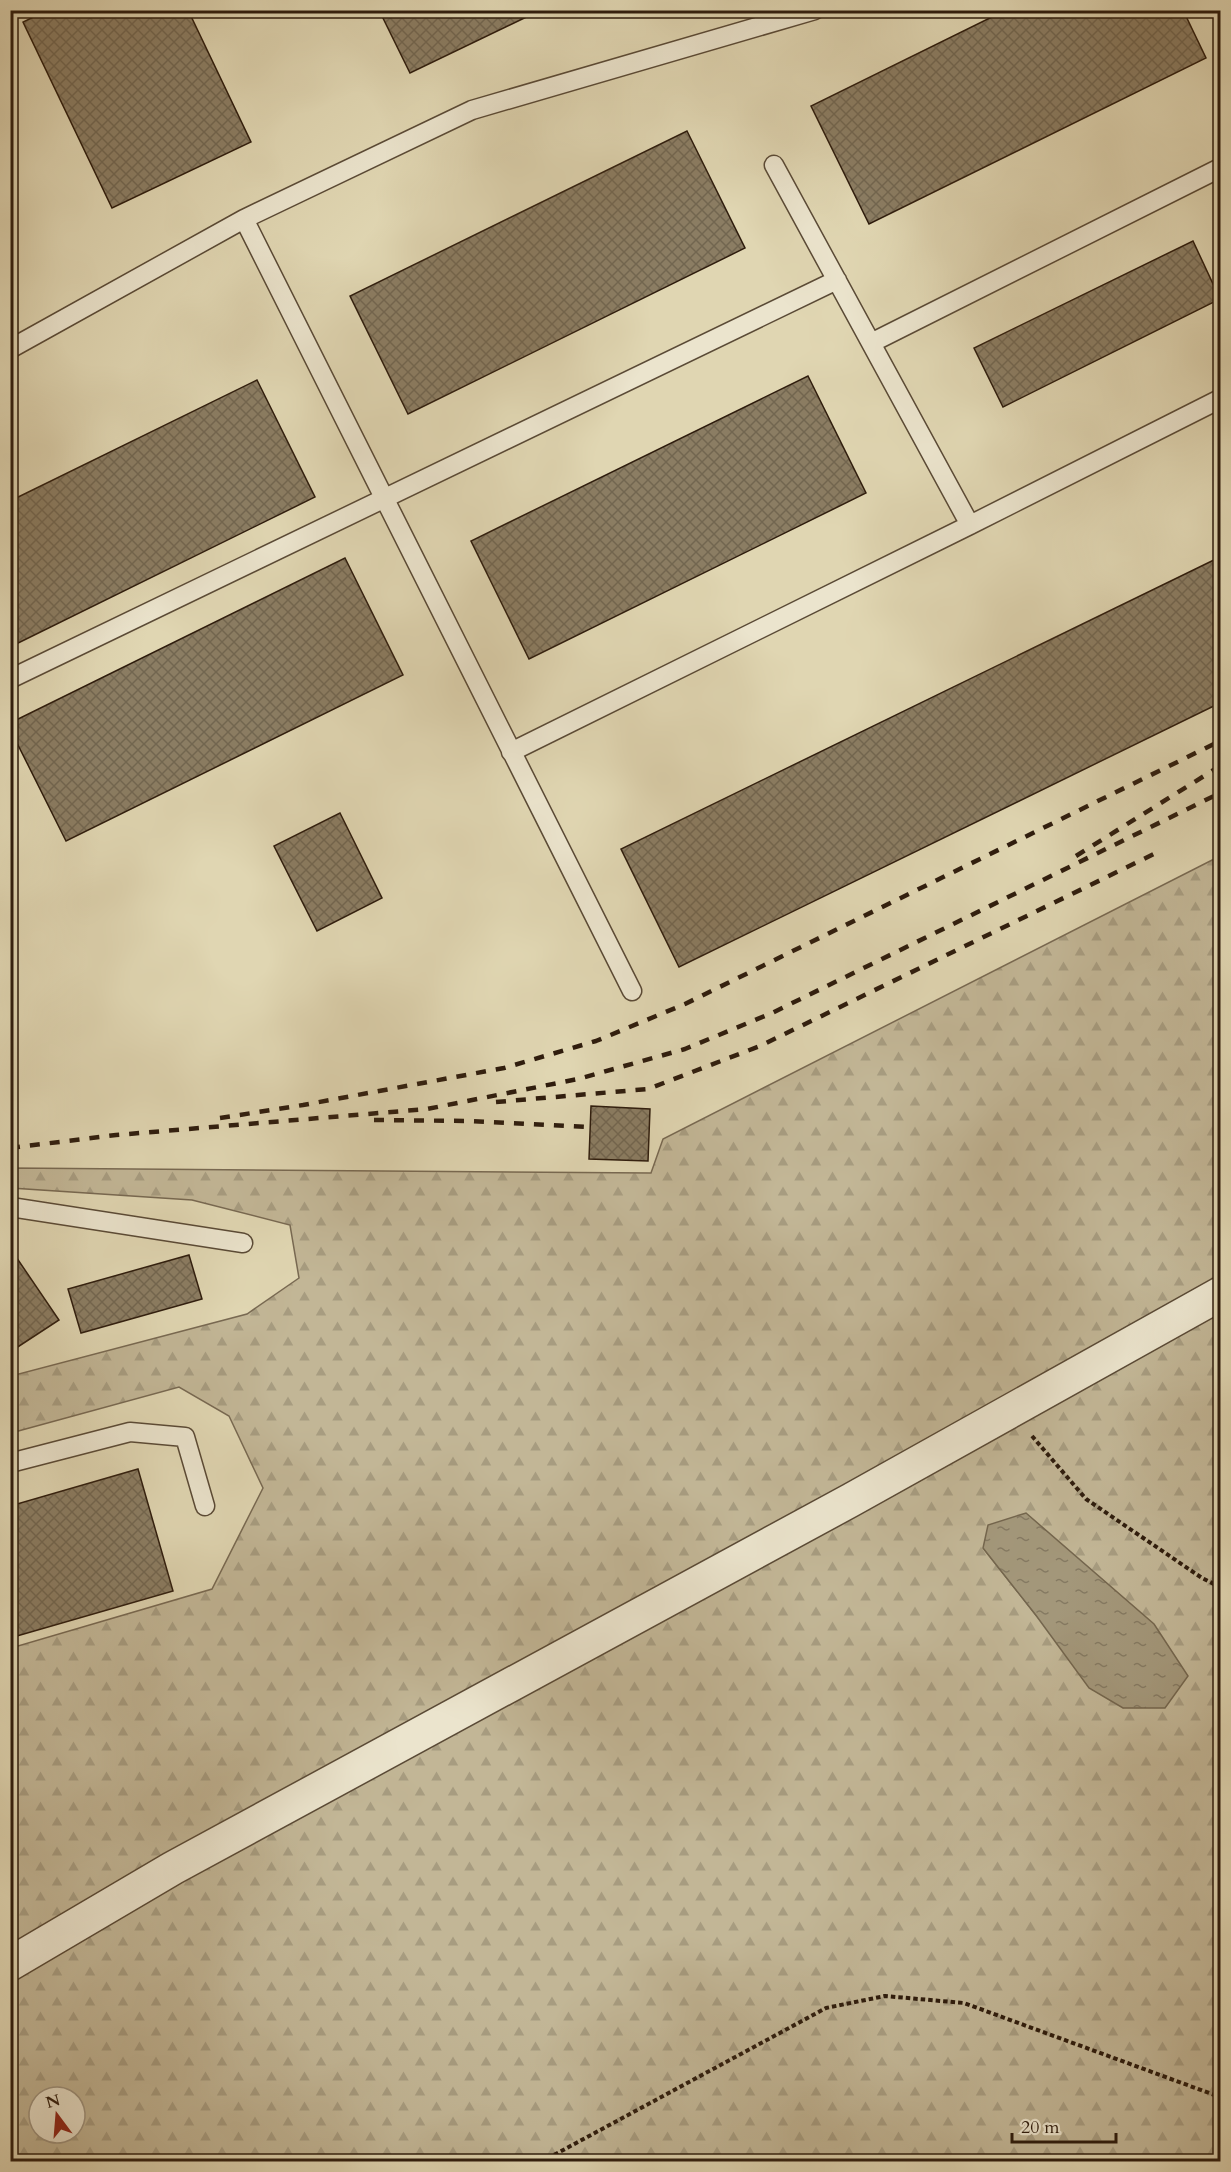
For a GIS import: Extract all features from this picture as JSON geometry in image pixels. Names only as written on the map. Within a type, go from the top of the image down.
[{"type":"street","points":[[10,1964],[172,1868],[851,1500],[1221,1294]]},
{"type":"lane","points":[[10,349],[244,219],[472,110],[814,10]]},
{"type":"lane","points":[[774,165],[970,525]]},
{"type":"lane","points":[[871,343],[1221,168]]},
{"type":"lane","points":[[244,219],[632,991]]},
{"type":"lane","points":[[10,679],[837,280]]},
{"type":"lane","points":[[511,752],[1221,399]]},
{"type":"lane","points":[[10,1210],[17,1208],[243,1243]]},
{"type":"lane","points":[[10,1463],[130,1432],[185,1437],[205,1506]]},
{"type":"path","points":[[1010,1410],[1086,1499],[1202,1578],[1221,1587]]},
{"type":"path","points":[[541,2162],[826,2008],[885,1996],[964,2003],[1221,2097]]},
{"type":"green space","points":[[1220,856],[1220,2161],[11,2161],[11,1648],[212,1589],[263,1488],[229,1416],[179,1387],[11,1433],[11,1376],[247,1314],[299,1278],[290,1225],[192,1200],[11,1188],[11,1168],[651,1173],[663,1139]],"holes":[[[984,1549],[1124,1708],[1035,1614]]]},
{"type":"water","points":[[1026,1513],[1154,1624],[1188,1676],[1165,1708],[1123,1708],[1089,1688],[983,1548],[988,1525]]},
{"type":"building","points":[[48,10],[188,10],[251,142],[112,208],[23,22]]},
{"type":"building","points":[[379,10],[541,10],[410,73]]},
{"type":"building","points":[[1006,10],[1183,10],[1206,58],[869,224],[811,106]]},
{"type":"building","points":[[687,131],[745,248],[408,414],[350,296]]},
{"type":"building","points":[[1193,241],[1220,299],[1003,407],[974,348]]},
{"type":"building","points":[[808,376],[866,493],[529,659],[471,541]]},
{"type":"building","points":[[257,380],[315,497],[10,647],[10,501]]},
{"type":"building","points":[[1220,557],[1220,703],[679,967],[621,849]]},
{"type":"building","points":[[345,558],[403,675],[66,841],[10,729],[10,723]]},
{"type":"building","points":[[340,813],[382,898],[317,931],[274,846]]},
{"type":"building","points":[[591,1106],[650,1109],[648,1161],[589,1159]]},
{"type":"building","points":[[10,1248],[59,1320],[10,1352]]},
{"type":"building","points":[[189,1255],[202,1299],[81,1333],[68,1289]]},
{"type":"building","points":[[138,1469],[173,1591],[10,1638],[10,1506]]},
{"type":"railway","points":[[220,1118],[504,1068],[596,1041],[685,1004],[1220,741]]},
{"type":"railway","points":[[1076,856],[1220,766]]},
{"type":"railway","points":[[10,1148],[116,1135],[427,1109],[578,1079],[685,1049],[772,1013],[1220,793]]},
{"type":"railway","points":[[496,1102],[648,1089],[760,1046],[1158,852]]},
{"type":"railway","points":[[374,1120],[470,1121],[590,1127]]}]
